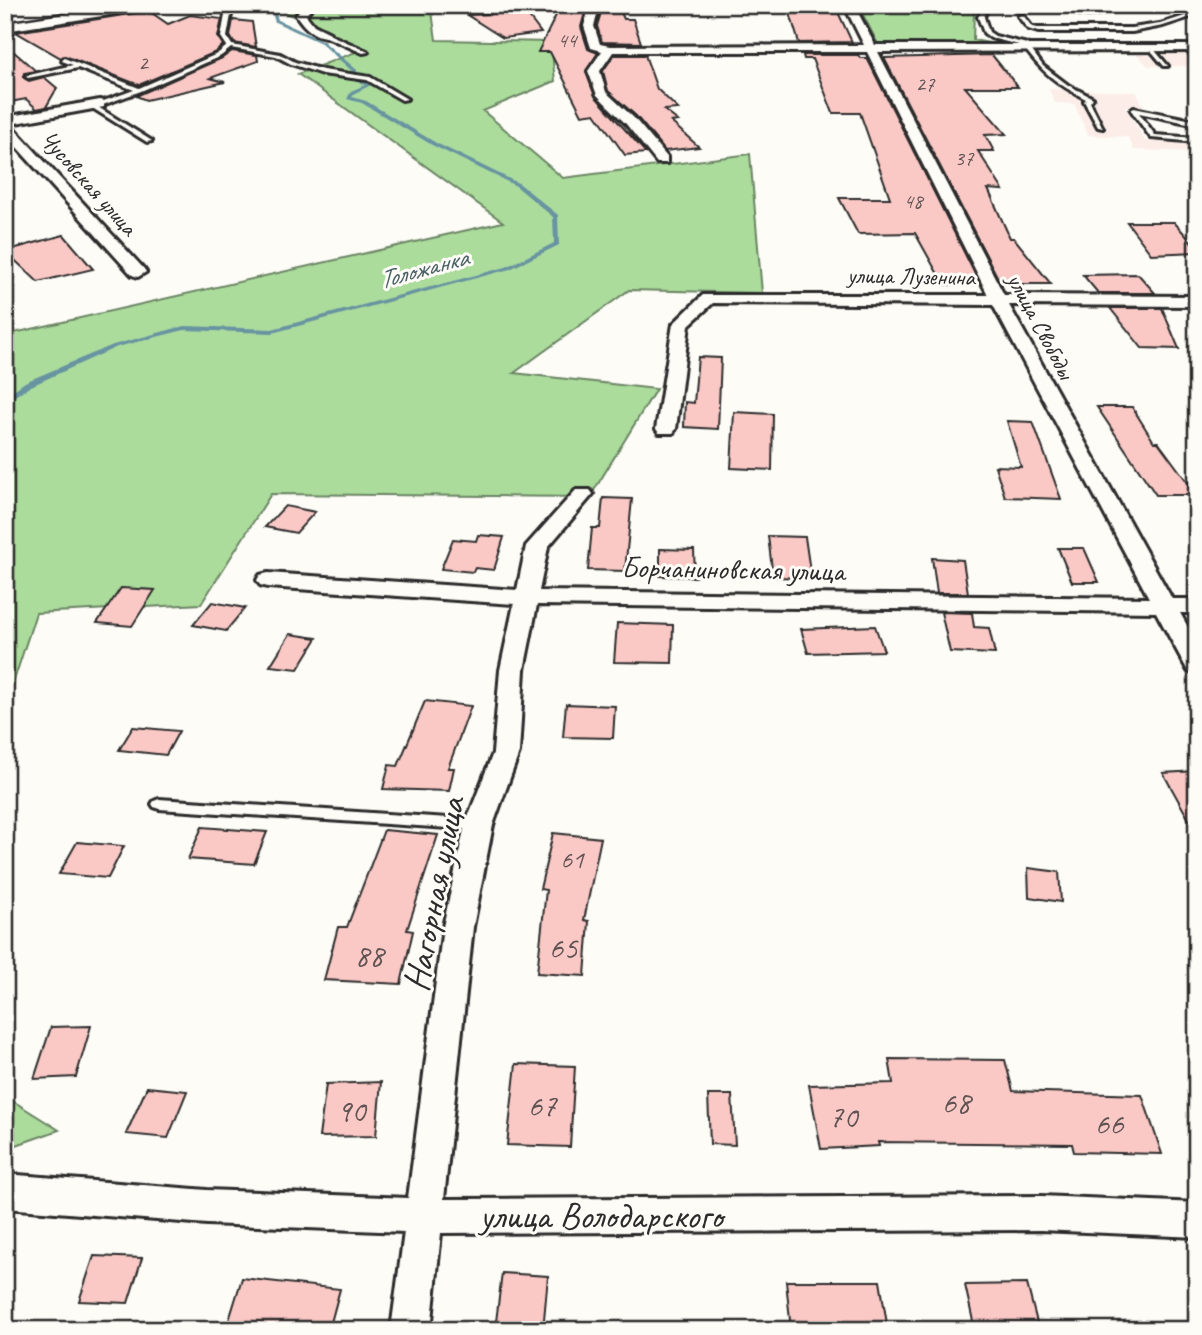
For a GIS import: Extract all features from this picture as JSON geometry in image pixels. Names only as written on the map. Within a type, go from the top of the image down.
[{"type":"street","points":[[5,27],[147,5]]},
{"type":"street","points":[[309,5],[301,15],[310,27],[326,35]]},
{"type":"street","points":[[595,5],[589,26],[595,46],[610,49],[1192,48]]},
{"type":"street","name":"улица Свободы","points":[[849,5],[999,301],[1162,606],[1197,666]]},
{"type":"street","points":[[610,49],[600,59],[594,71],[601,93],[631,121],[662,160]]},
{"type":"street","points":[[5,124],[95,104]]},
{"type":"street","name":"Чусовская улица","points":[[5,124],[138,272]]},
{"type":"street","name":"улица Лузенина","points":[[666,429],[681,324],[709,298],[1197,301]]},
{"type":"street","name":"Нагорная улица","points":[[411,1330],[458,927],[479,825],[506,753],[512,670],[537,546],[583,494]]},
{"type":"street","name":"Борчаниновская улица","points":[[268,580],[527,598],[1197,606]]},
{"type":"street","name":"улица Володарского","points":[[5,1191],[208,1207],[424,1216],[1041,1213],[1197,1220]]},
{"type":"lane","points":[[222,5],[228,15],[224,37],[230,46],[278,55],[293,64],[321,72],[368,78],[404,99]]},
{"type":"lane","points":[[978,5],[984,12],[981,17],[987,33],[1025,45],[1041,67],[1066,86],[1091,99],[1087,101],[1101,127]]},
{"type":"lane","points":[[1065,5],[1072,12],[1091,14],[1122,5]]},
{"type":"lane","points":[[1021,16],[1030,28],[1038,30],[1108,31],[1150,28],[1197,13]]},
{"type":"lane","points":[[326,35],[365,52]]},
{"type":"lane","points":[[95,104],[139,90],[219,55],[230,46]]},
{"type":"lane","points":[[1150,48],[1166,65]]},
{"type":"lane","points":[[1192,48],[1197,57]]},
{"type":"lane","points":[[64,60],[139,90]]},
{"type":"lane","points":[[28,76],[78,66]]},
{"type":"lane","points":[[95,104],[149,141]]},
{"type":"lane","points":[[1197,123],[1134,110],[1153,137],[1197,140]]},
{"type":"lane","points":[[159,804],[479,825]]},
{"type":"shaded area","points":[[1135,52],[1184,52],[1197,66],[1148,66]]},
{"type":"shaded area","points":[[1049,89],[1136,92],[1144,106],[1125,106],[1145,141],[1197,143],[1197,152],[1134,150],[1128,137],[1088,135],[1074,104],[1055,103]]},
{"type":"green space","points":[[269,5],[431,5],[436,40],[551,42],[555,81],[483,111],[563,178],[750,154],[762,293],[629,290],[514,373],[656,389],[590,497],[271,494],[201,604],[36,613],[5,708],[5,335],[503,222],[298,74],[364,49]]},
{"type":"green space","points":[[858,5],[964,5],[974,13],[973,40],[1012,47],[880,48]]},
{"type":"green space","points":[[5,1096],[59,1130],[5,1149]]},
{"type":"building","points":[[619,8],[624,19],[633,19],[641,43],[602,42],[597,26],[602,9]]},
{"type":"building","points":[[586,9],[581,27],[588,49],[598,53],[586,72],[595,96],[646,153],[625,155],[595,113],[582,115],[550,52],[538,52],[558,11]]},
{"type":"building","points":[[789,10],[837,10],[852,42],[799,43]]},
{"type":"building","points":[[149,11],[168,24],[190,15],[222,19],[218,37],[223,45],[216,52],[139,85],[65,56],[61,58],[16,32]]},
{"type":"building","points":[[525,12],[541,33],[503,38],[467,15]]},
{"type":"building","points":[[233,20],[252,22],[256,47],[234,43],[230,36]]},
{"type":"building","points":[[5,44],[36,71],[24,73],[24,78],[29,81],[44,77],[57,88],[46,107],[37,109],[26,99],[5,103]]},
{"type":"building","points":[[232,51],[257,55],[258,61],[210,78],[225,82],[146,100],[136,96],[222,58]]},
{"type":"building","points":[[614,55],[645,55],[657,89],[678,109],[664,110],[678,121],[671,122],[699,147],[665,151],[636,116],[608,91],[603,71]]},
{"type":"building","points":[[803,55],[858,55],[860,58],[867,58],[980,284],[944,285],[915,233],[858,234],[839,198],[890,198],[860,113],[833,113],[812,59],[804,59]]},
{"type":"building","points":[[992,55],[1018,87],[965,87],[1006,134],[985,135],[994,151],[978,151],[1003,190],[988,189],[1010,238],[1014,238],[1051,284],[1001,284],[884,58]]},
{"type":"building","points":[[1127,222],[1174,222],[1197,248],[1197,252],[1151,254]]},
{"type":"building","points":[[64,235],[93,269],[38,282],[5,251]]},
{"type":"building","points":[[1138,274],[1155,293],[1098,293],[1083,275]]},
{"type":"building","points":[[1110,308],[1162,308],[1179,349],[1142,348]]},
{"type":"building","points":[[698,357],[721,358],[718,429],[684,427],[685,402],[694,403]]},
{"type":"building","points":[[1097,407],[1132,407],[1154,442],[1158,442],[1197,495],[1156,495]]},
{"type":"building","points":[[734,412],[773,414],[772,470],[731,468]]},
{"type":"building","points":[[1007,421],[1033,422],[1061,499],[1005,497],[995,466],[1021,467]]},
{"type":"building","points":[[603,498],[632,499],[625,571],[588,570],[592,528],[600,528]]},
{"type":"building","points":[[285,506],[315,512],[296,533],[265,527]]},
{"type":"building","points":[[478,535],[504,537],[494,570],[475,568],[473,572],[441,569],[453,539],[476,541]]},
{"type":"building","points":[[768,536],[805,537],[811,578],[773,577]]},
{"type":"building","points":[[1058,548],[1084,548],[1099,582],[1072,582]]},
{"type":"building","points":[[660,549],[694,550],[695,577],[660,576]]},
{"type":"building","points":[[932,558],[963,560],[968,593],[937,593]]},
{"type":"building","points":[[121,588],[155,590],[132,626],[97,623]]},
{"type":"building","points":[[212,602],[245,608],[226,631],[193,625]]},
{"type":"building","points":[[941,612],[972,613],[974,627],[989,628],[995,654],[950,652]]},
{"type":"building","points":[[617,623],[673,625],[672,663],[614,662]]},
{"type":"building","points":[[875,626],[884,651],[808,653],[801,629]]},
{"type":"building","points":[[290,634],[317,638],[298,669],[270,666]]},
{"type":"building","points":[[425,701],[471,706],[448,768],[454,768],[449,791],[383,789],[389,765],[398,766]]},
{"type":"building","points":[[566,704],[615,706],[613,738],[563,737]]},
{"type":"building","points":[[133,727],[179,731],[166,755],[119,750]]},
{"type":"building","points":[[1197,771],[1197,834],[1163,773]]},
{"type":"building","points":[[202,827],[267,832],[254,864],[188,859]]},
{"type":"building","points":[[384,830],[438,835],[407,930],[413,931],[401,984],[324,980],[338,927],[347,927]]},
{"type":"building","points":[[553,833],[601,838],[584,920],[589,921],[585,976],[537,973],[546,890],[540,889]]},
{"type":"building","points":[[77,842],[124,846],[108,878],[59,874]]},
{"type":"building","points":[[1028,868],[1059,872],[1061,902],[1029,897]]},
{"type":"building","points":[[91,1026],[76,1077],[34,1079],[51,1027]]},
{"type":"building","points":[[889,1059],[1005,1060],[1013,1091],[1142,1095],[1162,1154],[1074,1152],[1072,1144],[878,1142],[879,1146],[821,1149],[809,1085],[893,1083]]},
{"type":"building","points":[[516,1064],[575,1066],[570,1147],[507,1145]]},
{"type":"building","points":[[381,1082],[376,1136],[319,1137],[326,1084]]},
{"type":"building","points":[[147,1087],[187,1091],[168,1138],[126,1134]]},
{"type":"building","points":[[708,1095],[732,1095],[735,1145],[710,1144]]},
{"type":"building","points":[[94,1256],[142,1258],[128,1303],[79,1301]]},
{"type":"building","points":[[502,1273],[548,1276],[543,1330],[495,1330]]},
{"type":"building","points":[[242,1278],[340,1289],[329,1330],[226,1330]]},
{"type":"building","points":[[786,1281],[880,1281],[888,1330],[791,1330]]},
{"type":"building","points":[[1027,1284],[1039,1330],[975,1330],[965,1285]]},
{"type":"waterway","name":"Толожанка","points":[[276,5],[276,21],[322,42],[355,71]]},
{"type":"waterway","name":"Толожанка","points":[[5,400],[28,384],[115,346],[184,328],[272,331],[508,268],[557,244],[556,216],[518,185],[434,144],[364,102],[349,98],[353,92],[369,85],[354,78]]}]
